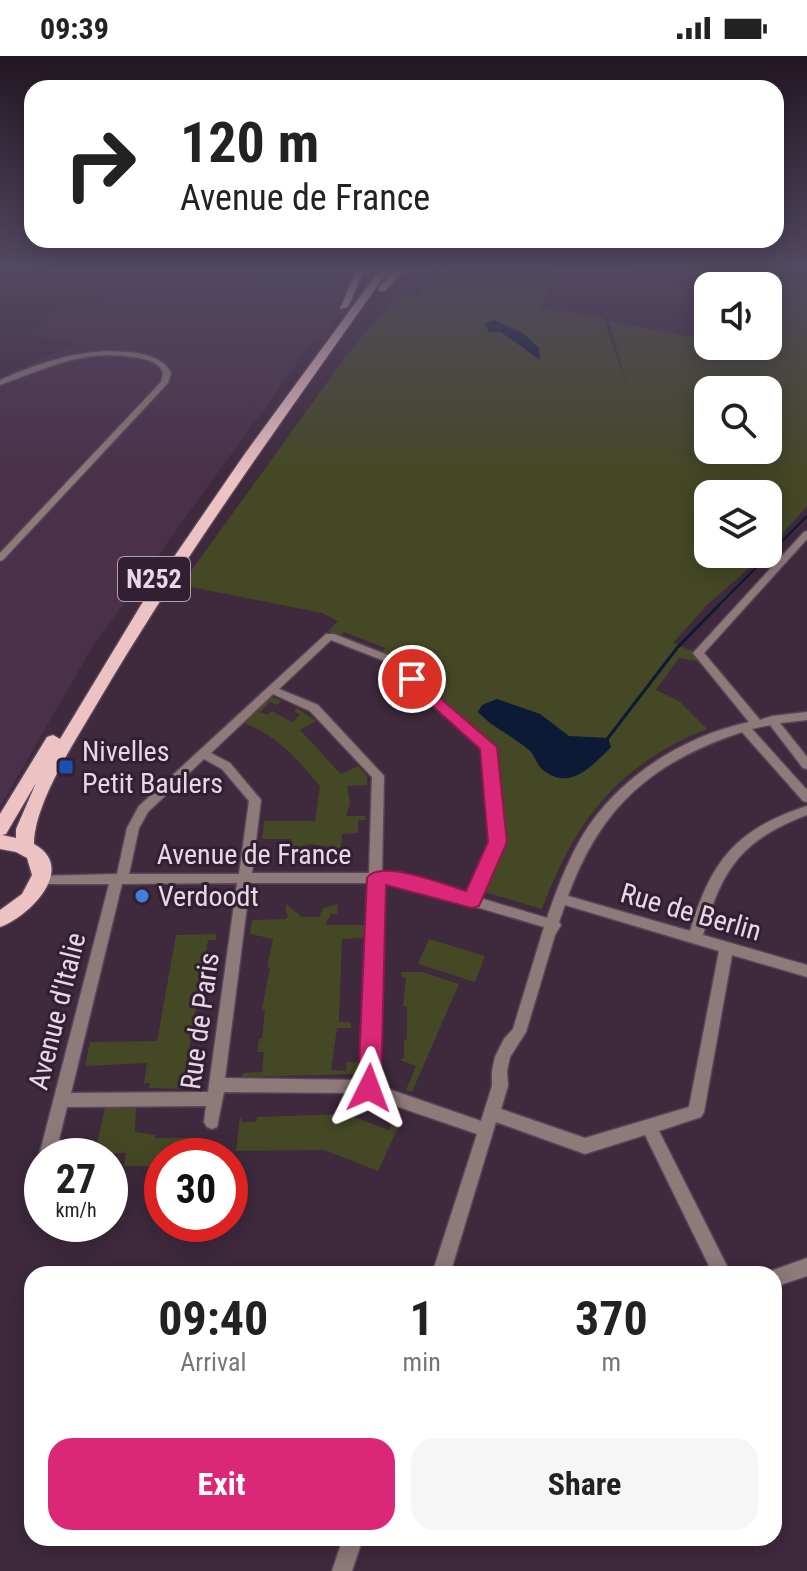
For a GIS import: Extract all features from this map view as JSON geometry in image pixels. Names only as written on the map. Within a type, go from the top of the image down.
[{"type":"main road","name":"N252","points":[[25,846],[25,829],[54,763],[100,683],[165,580],[334,339]]},
{"type":"main road","points":[[311,369],[336,339]]},
{"type":"main road","name":"N252","points":[[0,829],[142,595],[325,341]]},
{"type":"main road","points":[[0,842],[25,846],[37,855],[43,866],[42,879],[32,899],[14,914],[0,919]]},
{"type":"street","points":[[0,383],[64,358],[104,353],[152,359],[166,367],[167,373],[164,383],[0,558]]},
{"type":"street","points":[[807,534],[698,653],[807,798]]},
{"type":"street","name":"Avenue d'Italie","points":[[52,1138],[133,828],[143,809],[330,636],[391,660],[488,747],[497,842],[472,901]]},
{"type":"street","points":[[271,689],[314,708],[377,772],[369,1088]]},
{"type":"street","points":[[444,1266],[500,1086],[497,1071],[507,1045],[519,1032],[561,899],[586,842],[631,785],[677,753],[750,725],[807,716]]},
{"type":"street","points":[[772,720],[807,765]]},
{"type":"street","name":"Rue de Paris","points":[[203,753],[226,766],[255,800],[212,1122]]},
{"type":"street","points":[[695,938],[714,880],[735,850],[773,821],[807,810]]},
{"type":"street","name":"Avenue de France","points":[[42,879],[395,878],[554,925]]},
{"type":"street","name":"Rue de Berlin","points":[[561,899],[807,971]]},
{"type":"street","points":[[492,1113],[585,1146],[696,1112],[726,948]]},
{"type":"street","points":[[62,1100],[369,1088],[486,1130]]},
{"type":"street","points":[[649,1127],[718,1266]]},
{"type":"street","points":[[782,1275],[807,1267]]},
{"type":"street","points":[[342,1571],[350,1546]]},
{"type":"shaded area","points":[[53,339],[314,339],[93,646],[0,807],[0,378],[76,343]]},
{"type":"green space","points":[[360,339],[610,339],[627,386],[614,339],[694,339],[694,360],[782,360],[782,339],[807,339],[807,506],[782,534],[782,480],[694,480],[694,568],[749,568],[707,605],[673,643],[692,651],[702,662],[679,658],[656,690],[679,701],[707,729],[648,760],[603,800],[569,849],[542,909],[484,892],[504,843],[494,746],[393,657],[382,652],[385,648],[344,632],[339,636],[328,631],[338,621],[322,613],[181,585]]},
{"type":"green space","points":[[272,697],[281,701],[277,705],[270,702],[260,712],[267,715],[272,711],[292,722],[300,715],[294,711],[297,708],[316,721],[300,730],[341,774],[358,766],[367,776],[367,785],[347,786],[350,803],[346,816],[365,816],[366,820],[358,820],[358,833],[342,834],[341,849],[310,844],[290,850],[291,839],[262,839],[264,821],[315,821],[320,786],[277,742],[244,723]]},
{"type":"green space","points":[[286,904],[302,917],[319,917],[323,908],[338,904],[337,914],[331,914],[325,925],[364,925],[364,938],[342,939],[339,1022],[351,1022],[351,1028],[337,1028],[331,1070],[346,1071],[347,1062],[359,1062],[359,1074],[241,1077],[243,1073],[262,1072],[264,1052],[257,1052],[259,1039],[262,1038],[265,1010],[262,1009],[273,939],[250,934],[252,920],[285,919],[289,916]]},
{"type":"green space","points":[[216,934],[216,940],[208,940],[182,1089],[149,1088],[150,1083],[144,1083],[147,1063],[85,1066],[90,1042],[157,1041],[176,935]]},
{"type":"green space","points":[[429,939],[485,956],[475,982],[418,964]]},
{"type":"green space","points":[[401,972],[422,972],[459,984],[412,1092],[406,1090],[416,1066],[400,1060],[404,1058],[404,1040],[407,1039],[407,1007],[403,1006],[406,978],[402,977]]},
{"type":"green space","points":[[105,1108],[136,1108],[135,1132],[155,1135],[155,1138],[144,1138],[144,1166],[128,1166],[128,1138],[98,1138]]},
{"type":"green space","points":[[346,1114],[389,1130],[394,1119],[401,1121],[378,1171],[324,1150],[248,1151],[248,1138],[238,1138],[240,1117],[243,1122],[256,1122],[257,1117]]},
{"type":"water","points":[[510,339],[529,339],[539,348],[540,360]]},
{"type":"water","points":[[497,699],[540,714],[569,736],[608,738],[611,747],[580,774],[562,778],[553,776],[541,768],[529,750],[478,712],[482,705]]},
{"type":"waterway","points":[[717,607],[807,516]]},
{"type":"waterway","points":[[608,738],[677,648],[719,605]]},
{"type":"place","name":"Nivelles Petit Baulers","points":[[66,767]]},
{"type":"place","name":"Verdoodt","points":[[142,896]]},
{"type":"route","points":[[369,1088],[376,878],[395,878],[472,901],[497,842],[488,747],[412,679]]}]
